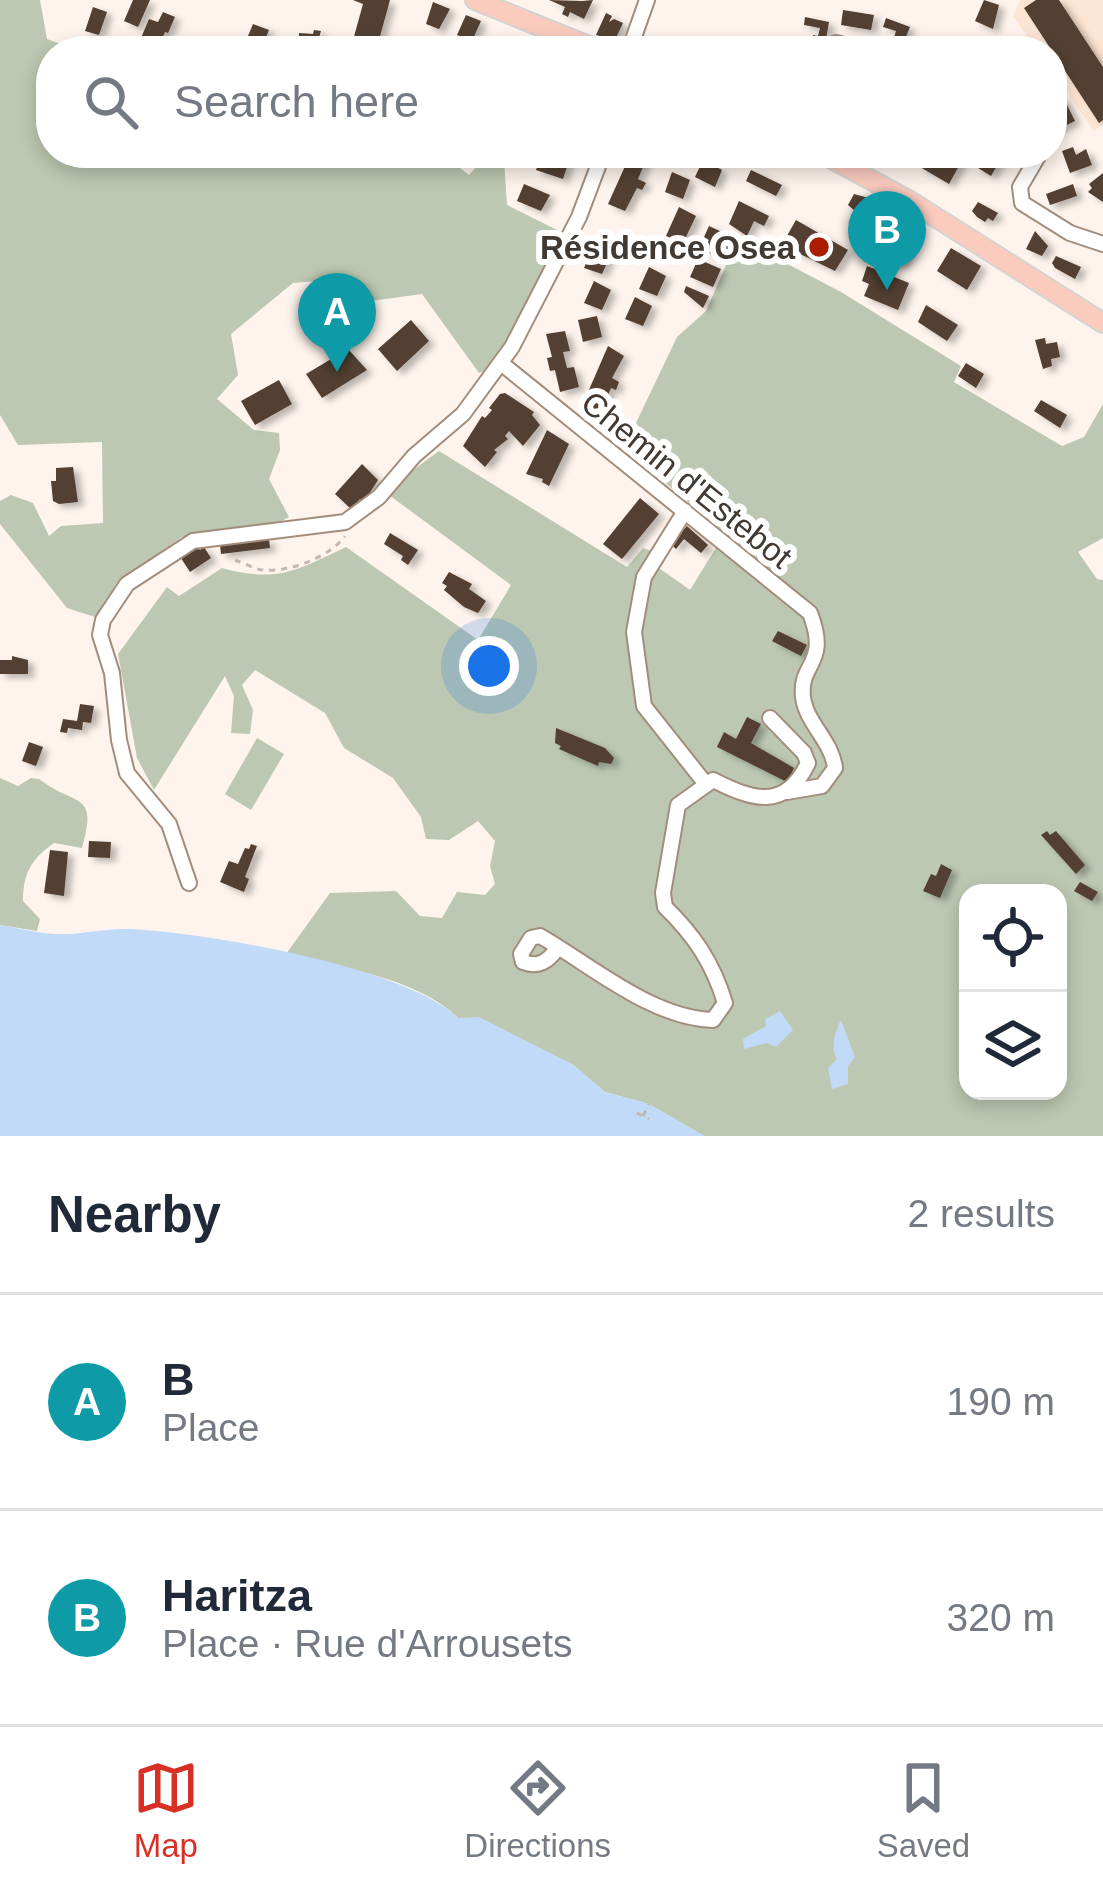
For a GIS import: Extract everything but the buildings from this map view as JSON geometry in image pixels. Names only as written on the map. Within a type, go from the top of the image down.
[{"type":"main road","points":[[475,0],[567,36]]},
{"type":"main road","points":[[499,0],[531,14],[536,23]]},
{"type":"main road","points":[[849,168],[1103,322]]},
{"type":"street","points":[[634,36],[646,0]]},
{"type":"street","points":[[189,883],[169,824],[128,773],[119,740],[112,673],[100,634],[103,620],[127,584],[193,541],[345,522],[379,496],[463,414],[501,363],[579,217],[597,168]]},
{"type":"street","points":[[1031,168],[1020,187],[1022,203],[1070,233],[1103,244]]},
{"type":"street","name":"Chemin d'Estebot","points":[[501,363],[810,613],[819,650],[802,692],[834,756],[835,768],[822,786],[786,792]]},
{"type":"street","points":[[686,512],[644,578],[634,632],[644,706],[705,783]]},
{"type":"street","points":[[557,949],[616,985],[698,1020],[713,1020],[721,1013],[725,1003],[709,962],[695,937],[664,907],[663,893],[678,806],[705,783],[712,780],[761,799],[786,792],[802,776],[808,764],[804,753],[770,718]]},
{"type":"path","points":[[235,560],[266,571],[314,559],[344,540],[345,522]]},
{"type":"path","points":[[643,1116],[649,1104]]},
{"type":"shaded area","points":[[1020,0],[1103,0],[1103,124],[1094,131],[1067,92],[1067,36],[1027,36],[1013,16]]},
{"type":"green space","points":[[0,0],[40,0],[46,36],[36,36],[36,168],[460,168],[469,175],[475,168],[505,168],[507,205],[567,235],[494,368],[479,373],[422,294],[357,303],[328,280],[293,283],[231,334],[238,375],[217,399],[254,430],[279,433],[280,450],[269,479],[289,517],[182,537],[118,581],[95,617],[67,608],[0,524],[0,501],[11,495],[33,503],[49,536],[61,526],[103,523],[102,442],[18,445],[0,415]]},
{"type":"green space","points":[[738,238],[841,292],[961,366],[954,382],[1062,446],[1084,437],[1103,404],[1103,538],[1078,552],[1097,579],[1103,580],[1103,1136],[704,1136],[649,1104],[605,1092],[572,1064],[458,1018],[422,993],[377,976],[286,954],[330,893],[396,891],[420,916],[442,918],[457,892],[485,895],[495,884],[490,866],[495,841],[478,821],[449,840],[426,839],[421,817],[393,778],[344,748],[325,713],[255,670],[242,685],[253,710],[250,734],[231,733],[234,696],[225,676],[154,790],[137,758],[118,654],[167,587],[179,596],[222,568],[258,574],[286,572],[346,547],[478,640],[511,585],[389,495],[402,478],[439,451],[627,567],[643,548],[655,552],[652,563],[690,590],[725,533],[624,448],[677,337],[706,311]]},
{"type":"green space","points":[[257,738],[284,754],[251,810],[225,794]]},
{"type":"green space","points":[[0,778],[18,786],[39,779],[85,808],[82,848],[54,843],[39,855],[27,875],[23,901],[40,919],[37,931],[0,925]]},
{"type":"water","points":[[0,925],[55,934],[120,929],[163,932],[252,945],[351,968],[432,1000],[458,1018],[479,1017],[572,1064],[605,1092],[649,1104],[704,1136],[0,1136]]},
{"type":"water","points":[[780,1011],[793,1030],[776,1047],[767,1043],[744,1049],[743,1039]]},
{"type":"water","points":[[841,1020],[855,1057],[848,1066],[848,1084],[832,1089],[828,1068],[837,1059],[834,1040]]},
{"type":"place","name":"Résidence Osea","points":[[819,247]]},
{"type":"place","name":"Haritza","points":[[887,290]]},
{"type":"place","name":"B","points":[[337,372]]}]
